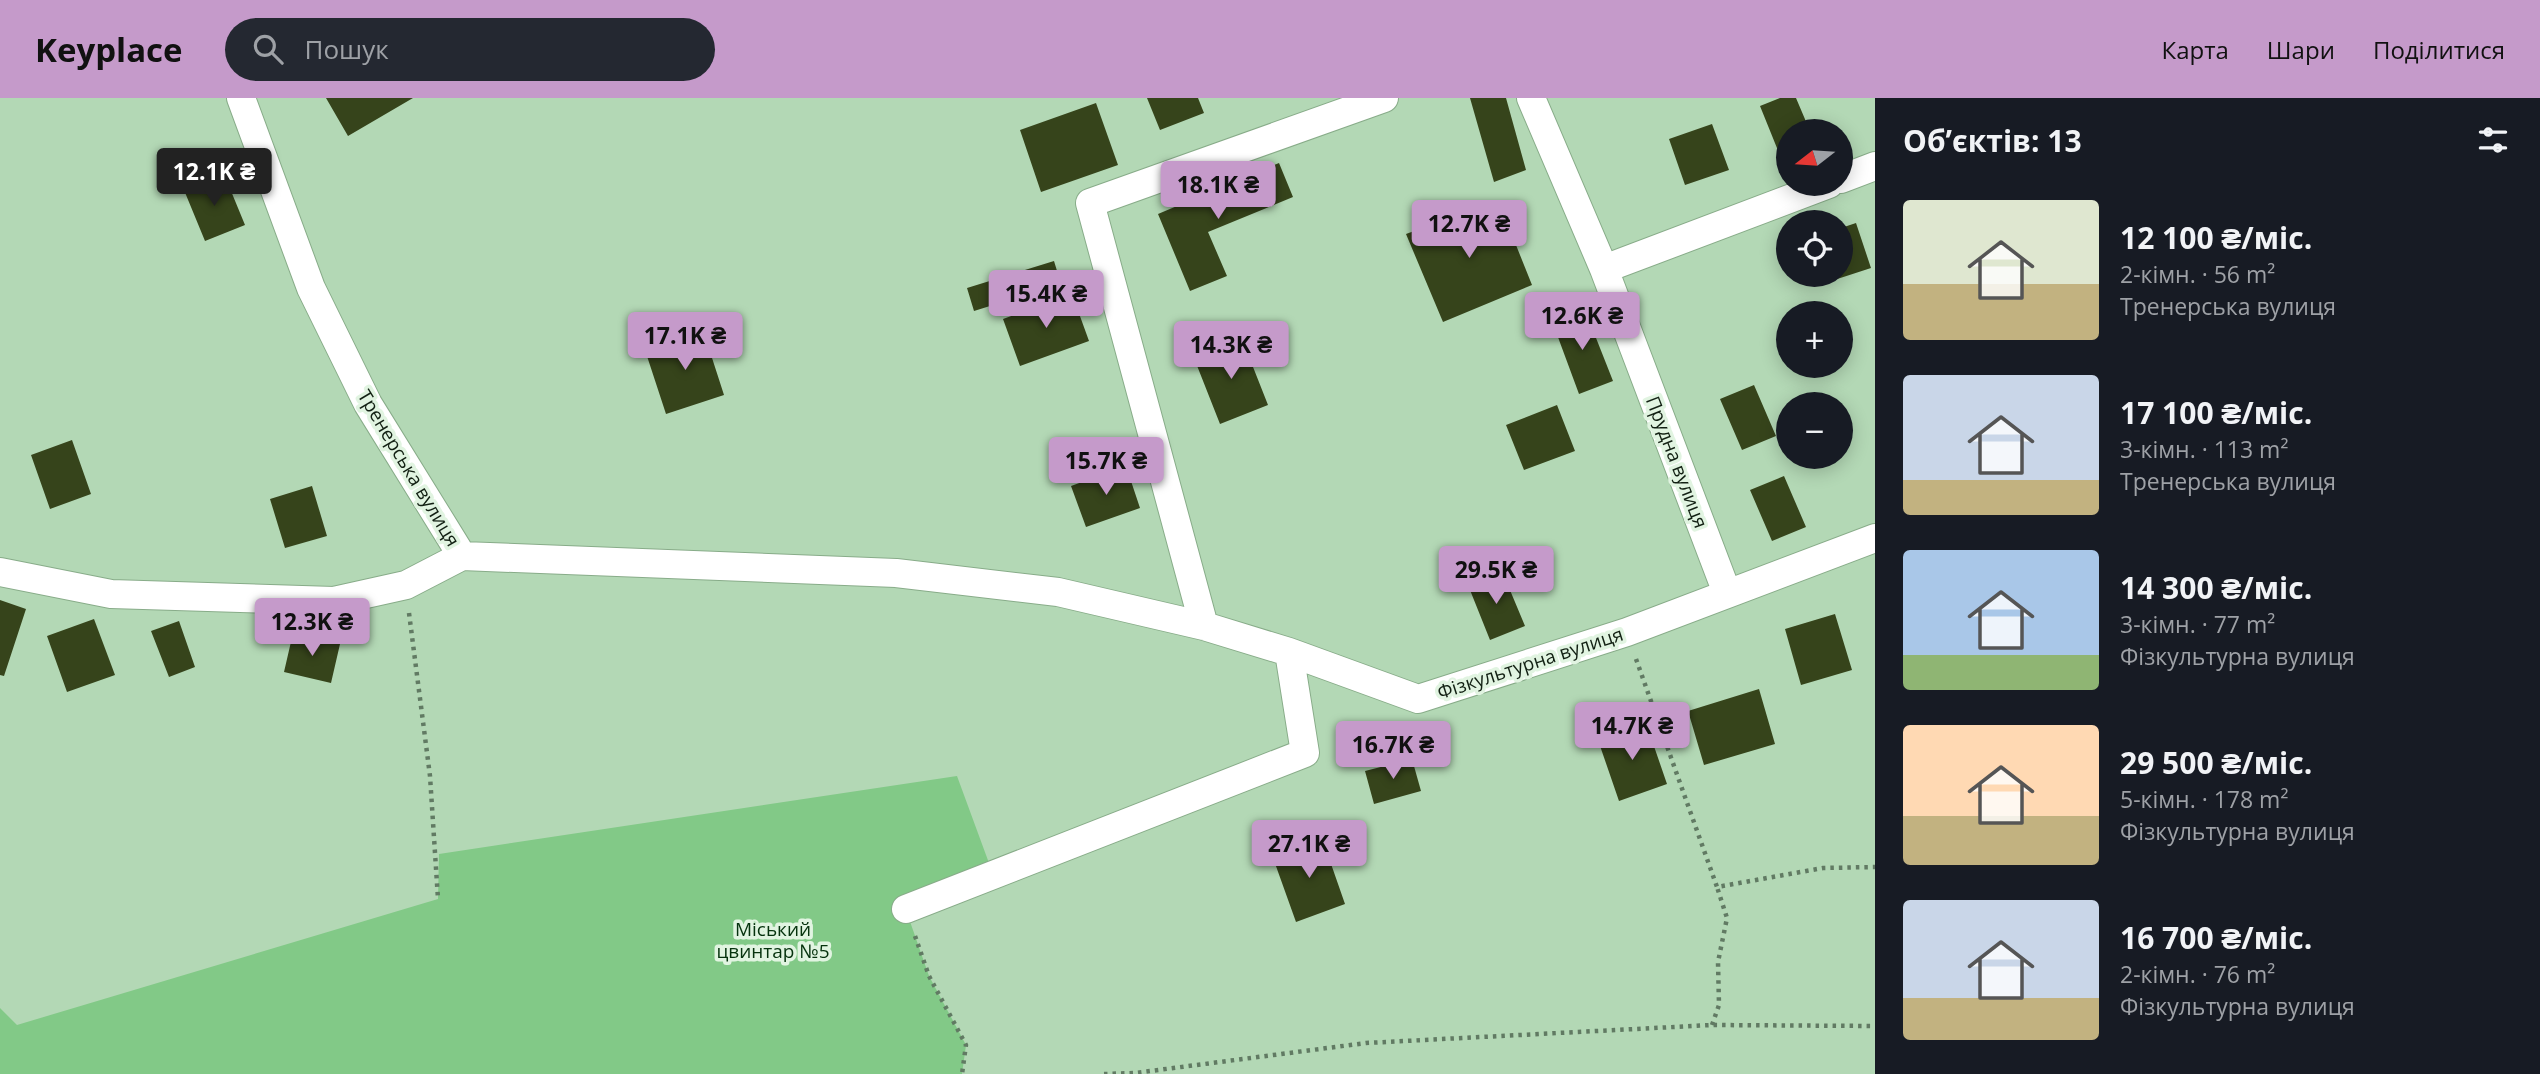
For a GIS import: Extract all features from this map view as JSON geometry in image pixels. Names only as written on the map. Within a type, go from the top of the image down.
[{"type":"street","name":"Тренерська вулиця","points":[[0,572],[111,594],[211,600],[334,601],[405,585],[463,556],[368,404],[312,288],[241,98]]},
{"type":"street","points":[[1204,626],[1090,203],[1384,98]]},
{"type":"street","name":"Прудна вулиця","points":[[1531,98],[1604,269],[1727,593]]},
{"type":"street","points":[[1853,174],[1875,166]]},
{"type":"street","points":[[1604,269],[1797,196]]},
{"type":"street","name":"Фізкультурна вулиця","points":[[463,556],[896,573],[1058,592],[1204,626],[1289,652],[1418,699],[1627,632],[1875,538]]},
{"type":"street","points":[[906,909],[1305,753],[1289,652]]},
{"type":"path","points":[[405,585],[430,776],[438,899]]},
{"type":"path","points":[[1627,632],[1727,918],[1718,962],[1718,1005],[1712,1025]]},
{"type":"path","points":[[1717,887],[1823,868],[1875,867]]},
{"type":"path","points":[[906,909],[929,976],[966,1045],[961,1074]]},
{"type":"path","points":[[1104,1074],[1135,1073],[1366,1043],[1712,1025],[1875,1026]]},
{"type":"green space","name":"Міський цвинтар №5","points":[[957,776],[993,874],[906,910],[929,976],[966,1045],[962,1074],[0,1074],[0,1008],[17,1025],[438,899],[439,854]]},
{"type":"building","points":[[326,98],[413,98],[348,136]]},
{"type":"building","points":[[1147,98],[1198,98],[1204,113],[1160,130]]},
{"type":"building","points":[[1470,98],[1506,98],[1526,170],[1494,182]]},
{"type":"building","points":[[1780,98],[1796,98],[1805,119],[1776,119],[1776,146],[1760,106]]},
{"type":"building","points":[[1096,103],[1118,165],[1041,192],[1020,130]]},
{"type":"building","points":[[1712,124],[1729,170],[1685,185],[1669,139]]},
{"type":"building","points":[[1279,163],[1293,197],[1208,232],[1227,276],[1190,291],[1158,214]]},
{"type":"building","points":[[224,174],[245,225],[205,241],[184,190]]},
{"type":"building","points":[[1498,200],[1532,285],[1443,322],[1406,234]]},
{"type":"building","points":[[1856,223],[1871,268],[1853,274],[1853,224]]},
{"type":"building","points":[[1054,261],[1061,284],[974,311],[967,288]]},
{"type":"building","points":[[1072,294],[1089,341],[1020,366],[1003,319]]},
{"type":"building","points":[[1585,310],[1613,381],[1579,394],[1552,321]]},
{"type":"building","points":[[703,330],[724,395],[666,414],[645,350]]},
{"type":"building","points":[[1242,339],[1268,405],[1220,424],[1194,358]]},
{"type":"building","points":[[1754,385],[1776,436],[1742,450],[1720,399]]},
{"type":"building","points":[[1557,405],[1575,451],[1524,470],[1506,425]]},
{"type":"building","points":[[72,440],[91,494],[50,509],[31,455]]},
{"type":"building","points":[[1126,466],[1140,508],[1086,527],[1071,486]]},
{"type":"building","points":[[1784,476],[1806,527],[1772,541],[1750,490]]},
{"type":"building","points":[[312,486],[327,536],[285,548],[270,499]]},
{"type":"building","points":[[1502,571],[1525,626],[1490,640],[1468,585]]},
{"type":"building","points":[[0,600],[26,609],[4,676],[0,675]]},
{"type":"building","points":[[1835,614],[1852,670],[1801,685],[1785,629]]},
{"type":"building","points":[[94,619],[115,675],[67,692],[47,636]]},
{"type":"building","points":[[179,621],[195,667],[169,677],[151,631]]},
{"type":"building","points":[[293,633],[340,644],[331,683],[284,672]]},
{"type":"building","points":[[1759,689],[1775,744],[1704,765],[1688,711]]},
{"type":"building","points":[[1646,723],[1667,784],[1619,801],[1598,740]]},
{"type":"building","points":[[1412,759],[1421,791],[1374,804],[1365,771]]},
{"type":"building","points":[[1322,838],[1345,904],[1296,922],[1272,855]]}]
